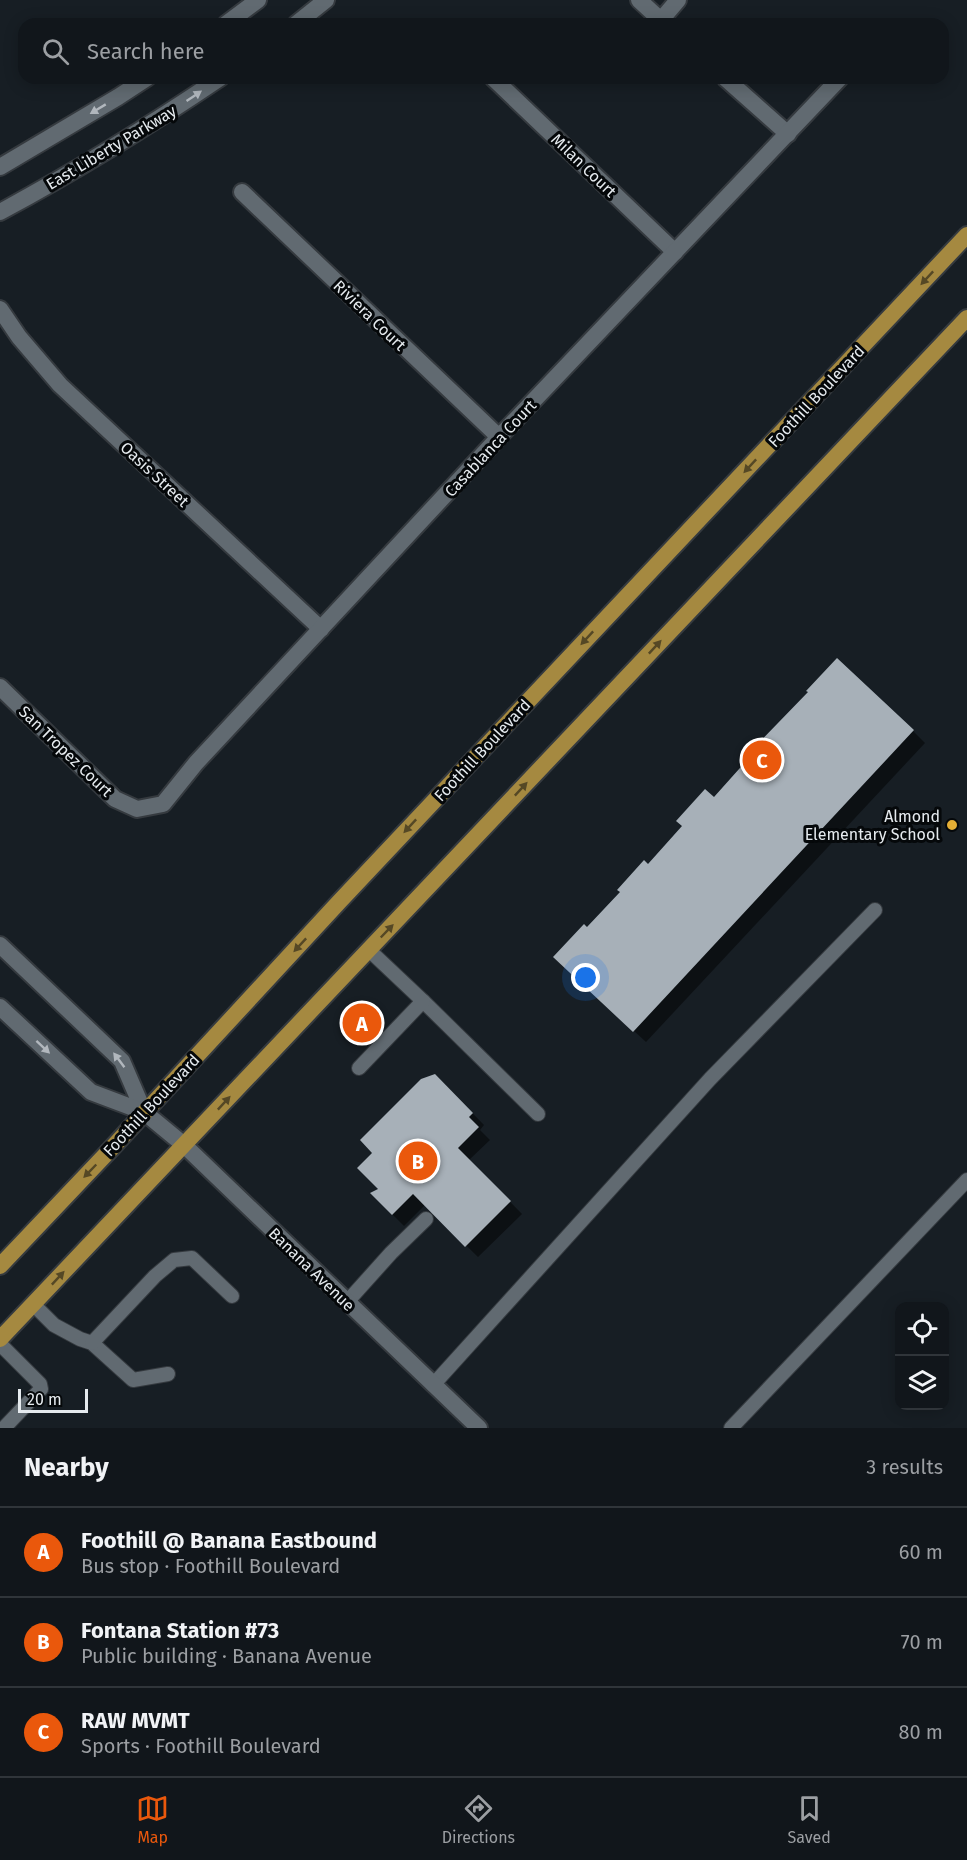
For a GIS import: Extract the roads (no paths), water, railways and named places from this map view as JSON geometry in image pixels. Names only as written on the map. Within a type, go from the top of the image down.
[{"type":"main road","name":"Foothill Boulevard","points":[[0,1266],[347,893],[967,235]]},
{"type":"main road","points":[[0,1339],[967,318]]},
{"type":"street","points":[[234,18],[258,0]]},
{"type":"street","points":[[304,18],[326,0]]},
{"type":"street","points":[[639,0],[659,18]]},
{"type":"street","points":[[666,18],[678,0]]},
{"type":"street","points":[[0,167],[138,84]]},
{"type":"street","name":"East Liberty Parkway","points":[[0,212],[119,144],[211,84]]},
{"type":"street","name":"Milan Court","points":[[499,84],[675,252]]},
{"type":"street","points":[[732,84],[788,134]]},
{"type":"street","name":"Casablanca Court","points":[[137,808],[163,804],[195,763],[499,437],[834,84]]},
{"type":"street","name":"Riviera Court","points":[[242,192],[499,437]]},
{"type":"street","name":"Oasis Street","points":[[0,309],[19,337],[60,385],[321,629]]},
{"type":"street","name":"San Tropez Court","points":[[0,687],[115,799],[137,808]]},
{"type":"street","name":"Banana Avenue","points":[[0,945],[122,1061],[144,1112]]},
{"type":"street","name":"Banana Avenue","points":[[0,1007],[91,1092],[144,1112],[184,1145],[479,1428]]},
{"type":"lane","points":[[434,1384],[710,1079],[875,910]]},
{"type":"lane","points":[[369,950],[538,1114]]},
{"type":"lane","points":[[359,1068],[423,1002]]},
{"type":"lane","points":[[731,1428],[967,1180]]},
{"type":"lane","points":[[347,1302],[426,1219]]},
{"type":"lane","points":[[92,1343],[154,1276],[174,1260],[192,1258],[232,1296]]},
{"type":"lane","points":[[33,1304],[54,1325],[92,1343],[133,1380],[168,1374]]},
{"type":"lane","points":[[0,1344],[40,1384],[41,1389],[4,1428]]},
{"type":"place","name":"RAW MVMT","points":[[762,760]]},
{"type":"place","name":"Almond Elementary School","points":[[952,825]]},
{"type":"place","name":"Foothill @ Banana Eastbound","points":[[362,1023]]},
{"type":"place","name":"Fontana Station #73","points":[[418,1161]]}]
